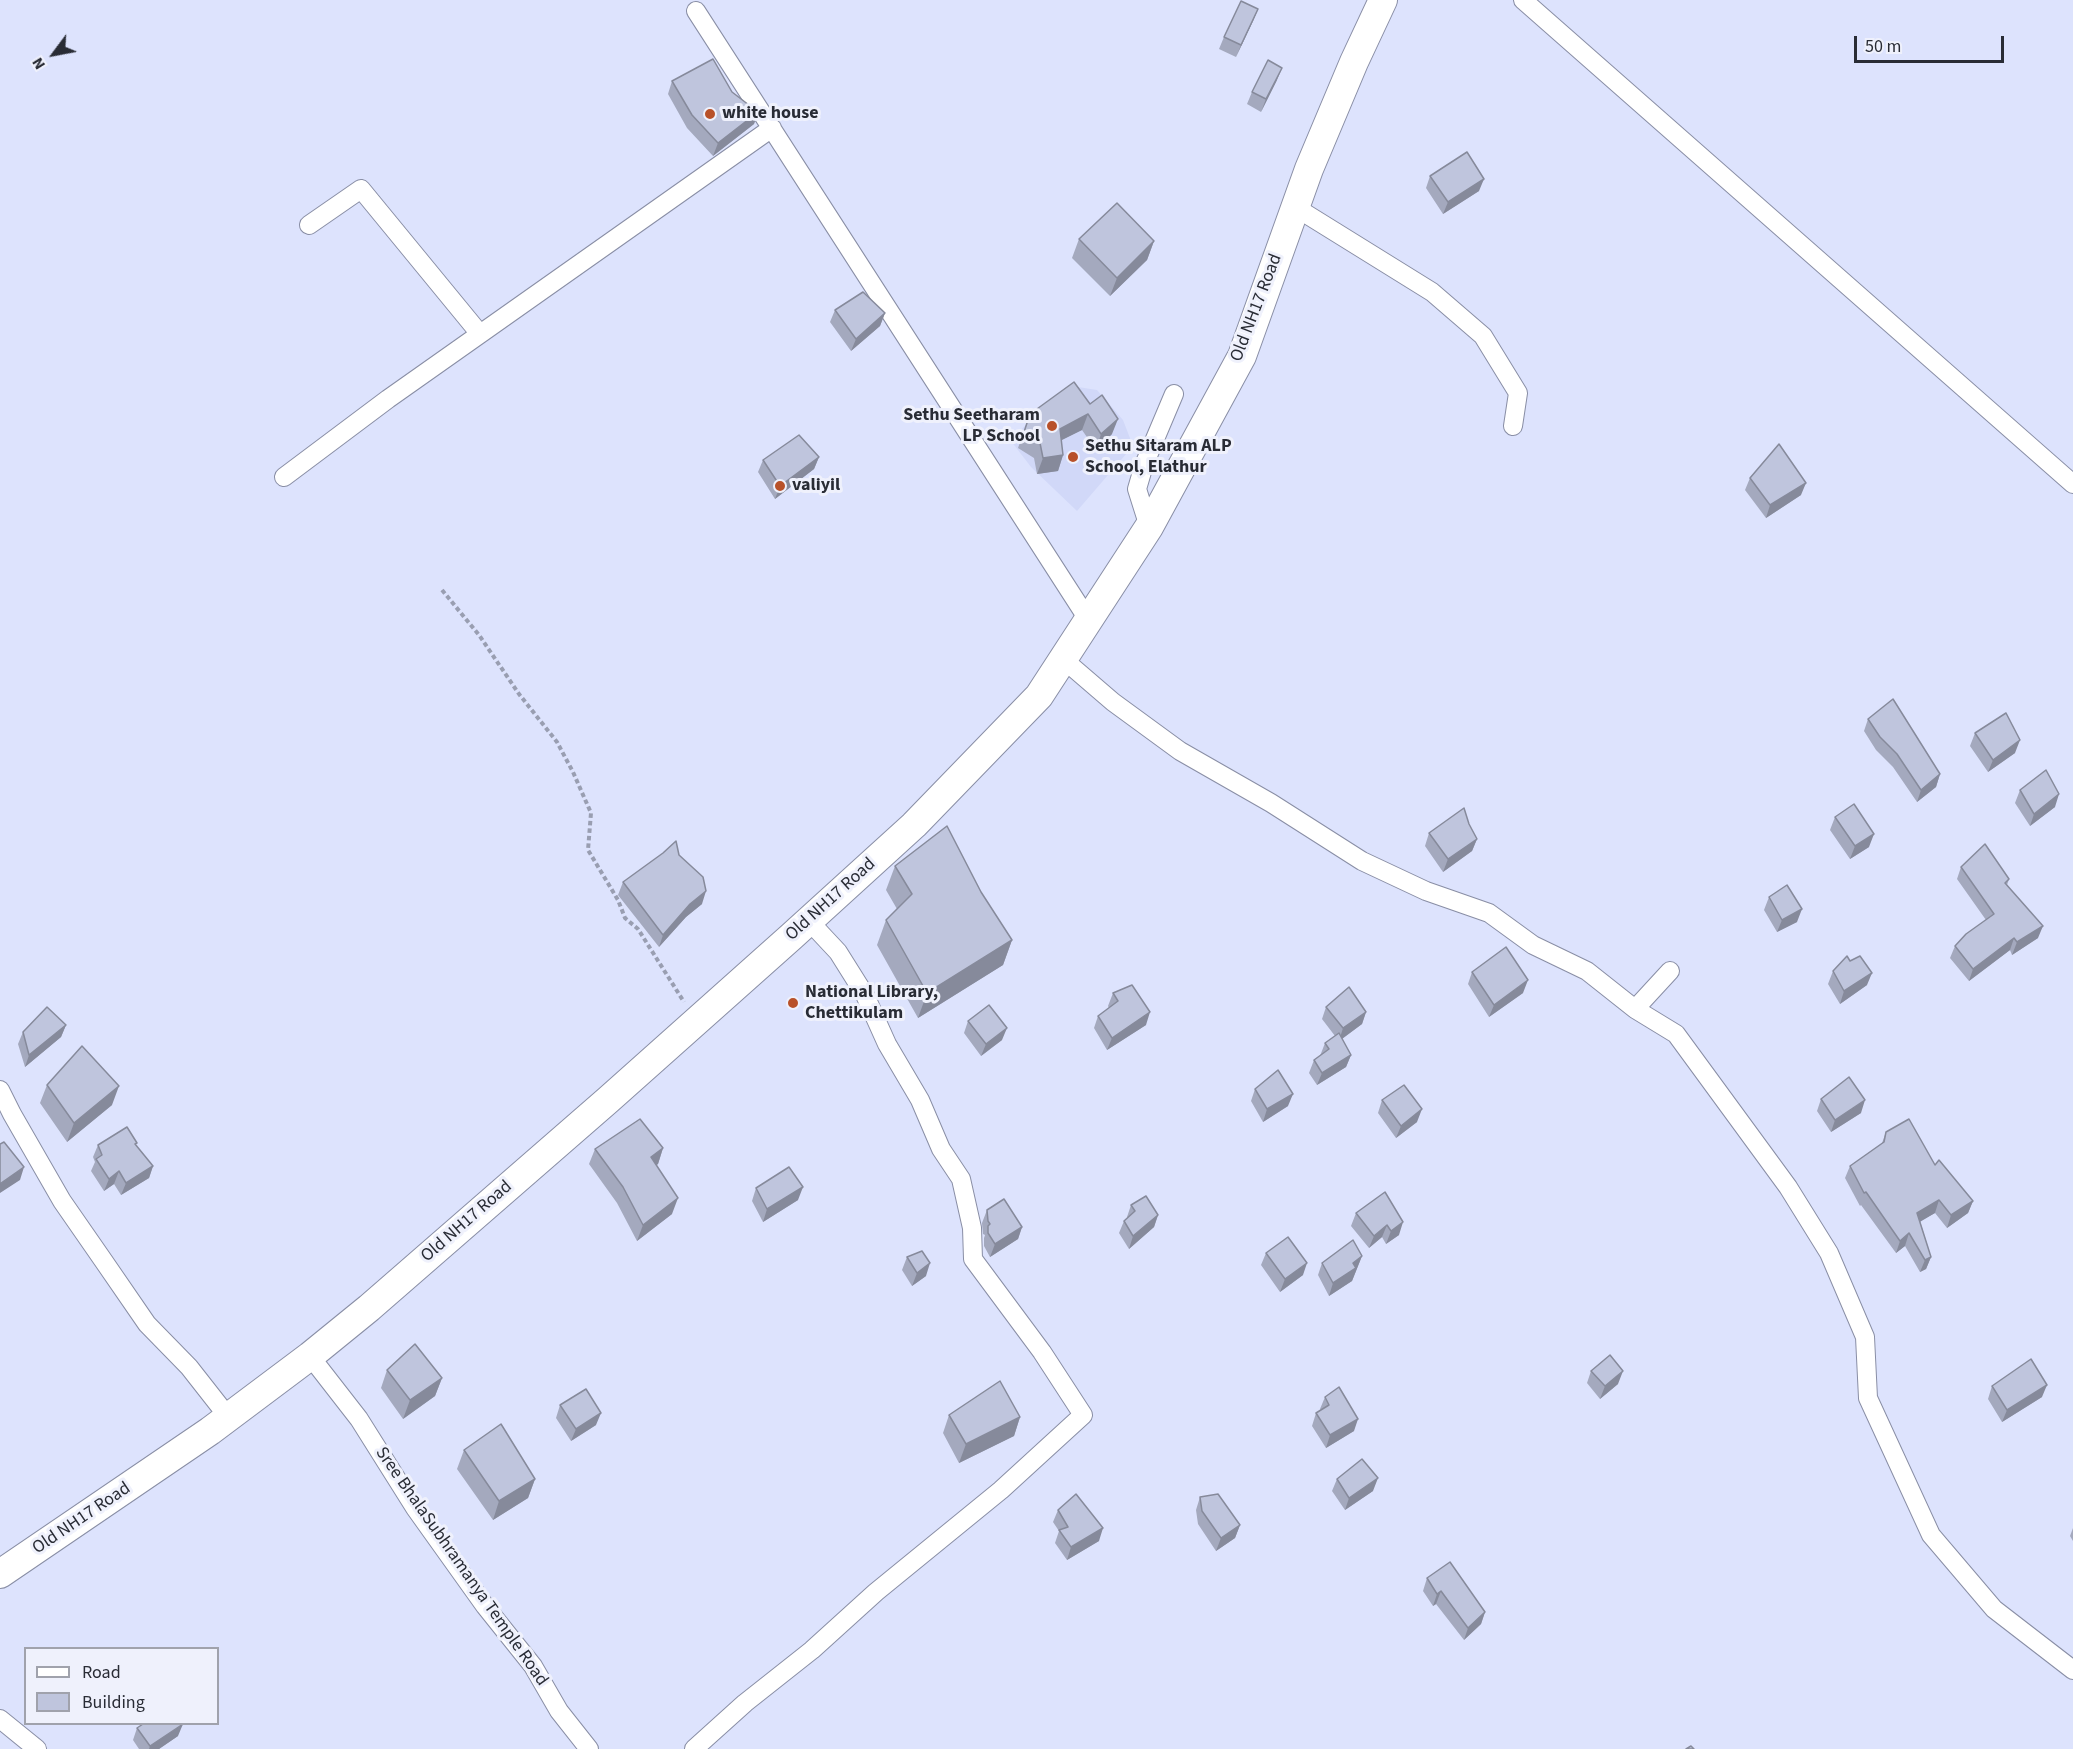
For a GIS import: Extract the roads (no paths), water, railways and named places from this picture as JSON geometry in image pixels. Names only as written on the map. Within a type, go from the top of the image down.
[{"type":"main road","name":"Old NH17 Road","points":[[0,1574],[228,1418],[310,1356],[608,1100],[809,921],[914,825],[1039,696],[1149,526],[1242,356],[1308,169],[1383,0]]},
{"type":"street","points":[[1523,0],[2073,484]]},
{"type":"street","points":[[696,11],[1089,621]]},
{"type":"street","points":[[284,477],[388,399],[772,128]]},
{"type":"street","points":[[309,225],[361,189],[480,334]]},
{"type":"street","points":[[1295,207],[1432,292],[1483,336],[1518,393],[1513,426]]},
{"type":"street","points":[[1149,526],[1137,489],[1144,465],[1174,394]]},
{"type":"street","points":[[1063,659],[1113,702],[1180,751],[1271,803],[1362,861],[1426,891],[1489,913],[1533,945],[1587,971],[1635,1009],[1676,1034],[1788,1187],[1829,1253],[1865,1338],[1868,1398],[1931,1534],[1994,1609],[2073,1670]]},
{"type":"street","points":[[694,1749],[746,1703],[812,1650],[876,1592],[1001,1490],[1083,1415],[1042,1352],[973,1259],[972,1228],[961,1179],[941,1149],[920,1100],[887,1044],[865,995],[838,952],[809,921]]},
{"type":"street","points":[[1635,1009],[1670,971]]},
{"type":"street","points":[[0,1090],[62,1201],[147,1324],[189,1367],[228,1418]]},
{"type":"street","name":"Sree BhalaSubhramanya Temple Road","points":[[310,1356],[359,1419],[416,1508],[485,1606],[533,1666],[559,1710],[590,1749]]},
{"type":"street","points":[[0,1719],[37,1749]]},
{"type":"place","name":"white house","points":[[710,114]]},
{"type":"place","name":"Sethu Seetharam LP School","points":[[1052,426]]},
{"type":"place","name":"Sethu Sitaram ALP School, Elathur","points":[[1073,457]]},
{"type":"place","name":"valiyil","points":[[780,486]]},
{"type":"place","name":"National Library, Chettikulam","points":[[793,1003]]}]
